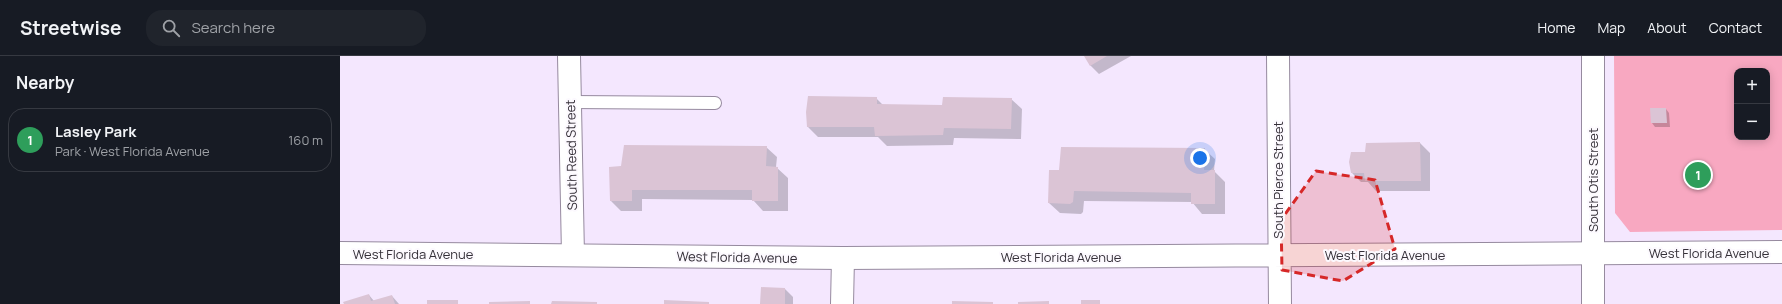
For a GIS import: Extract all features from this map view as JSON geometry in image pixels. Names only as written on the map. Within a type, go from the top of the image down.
[{"type":"street","name":"South Reed Street","points":[[569,56],[573,255]]},
{"type":"street","name":"South Pierce Street","points":[[1278,56],[1278,256],[1280,304]]},
{"type":"street","name":"South Otis Street","points":[[1593,56],[1593,304]]},
{"type":"street","name":"West Florida Avenue","points":[[340,253],[843,258],[1782,252]]},
{"type":"street","points":[[842,304],[843,258]]},
{"type":"lane","points":[[570,102],[715,103]]},
{"type":"highlighted area","points":[[1316,171],[1375,180],[1395,249],[1343,281],[1282,270],[1281,220]]},
{"type":"shaded area","points":[[1614,56],[1782,56],[1782,230],[1630,232],[1615,213]]},
{"type":"building","points":[[1084,56],[1107,56],[1090,66]]},
{"type":"building","points":[[808,96],[877,97],[877,104],[942,105],[943,97],[1012,98],[1011,129],[944,128],[943,135],[875,136],[874,127],[807,127],[806,112]]},
{"type":"building","points":[[1650,108],[1666,108],[1667,123],[1651,123]]},
{"type":"building","points":[[1420,142],[1421,181],[1365,181],[1364,173],[1351,173],[1349,162],[1351,152],[1365,152],[1366,143]]},
{"type":"building","points":[[624,145],[767,146],[766,166],[778,167],[778,201],[752,201],[752,190],[632,190],[632,201],[610,201],[609,167],[621,166]]},
{"type":"building","points":[[1061,147],[1205,148],[1204,170],[1215,170],[1215,204],[1191,204],[1191,193],[1074,191],[1073,202],[1070,204],[1048,203],[1049,170],[1059,170]]},
{"type":"building","points":[[761,287],[785,288],[785,304],[760,304]]},
{"type":"building","points":[[369,294],[371,301],[392,295],[395,304],[344,304],[343,302]]},
{"type":"building","points":[[427,300],[458,300],[458,304],[427,304]]},
{"type":"building","points":[[664,300],[709,302],[709,304],[664,304]]},
{"type":"building","points":[[1081,300],[1100,300],[1100,304],[1081,304]]},
{"type":"building","points":[[530,301],[530,304],[489,304],[489,302]]},
{"type":"building","points":[[552,301],[597,302],[597,304],[551,304]]},
{"type":"building","points":[[952,301],[993,302],[993,304],[952,304]]},
{"type":"building","points":[[1049,301],[1049,304],[1018,304],[1018,302]]},
{"type":"place","name":"Lasley Park","points":[[1698,175]]}]
